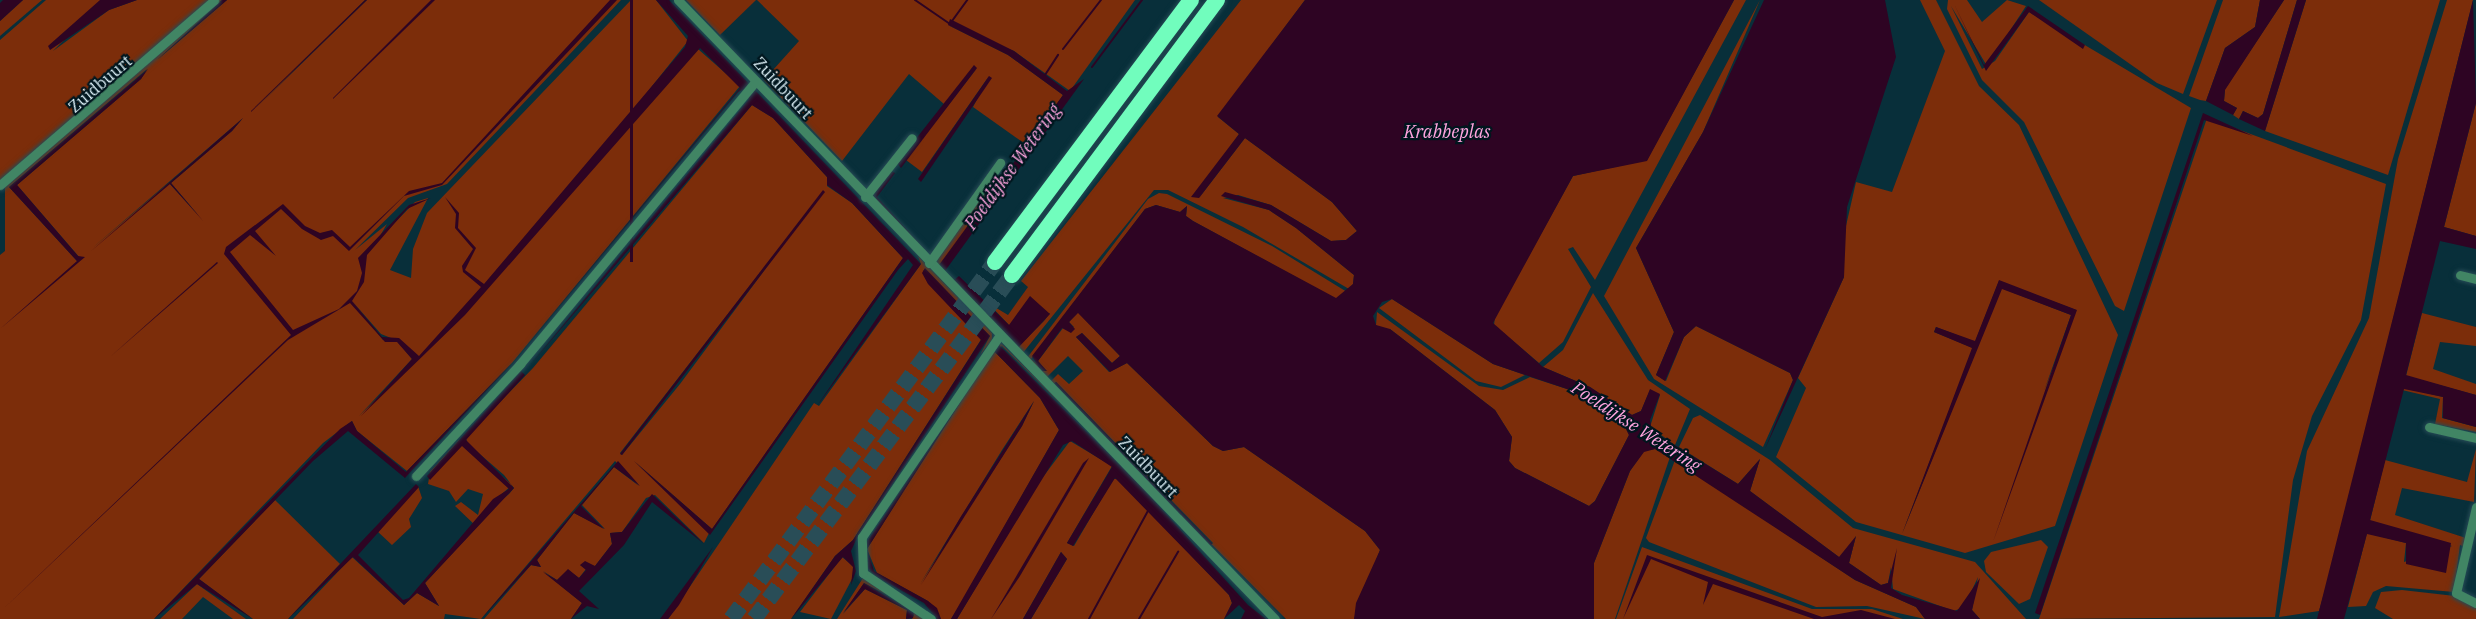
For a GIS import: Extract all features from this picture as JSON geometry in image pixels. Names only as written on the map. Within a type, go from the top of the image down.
[{"type":"highway","points":[[995,262],[1191,0]]},
{"type":"highway","points":[[1012,275],[1217,0]]},
{"type":"street","name":"Zuidbuurt","points":[[0,185],[214,0]]},
{"type":"street","name":"Zuidbuurt","points":[[678,0],[999,336],[1275,619]]},
{"type":"street","points":[[416,476],[520,364],[756,81]]},
{"type":"street","points":[[865,197],[912,138]]},
{"type":"street","points":[[929,263],[1000,163]]},
{"type":"street","points":[[2460,275],[2476,279]]},
{"type":"street","points":[[931,619],[863,573],[862,537],[999,336]]},
{"type":"street","points":[[2429,427],[2476,438]]},
{"type":"street","points":[[2476,507],[2456,594],[2476,603]]},
{"type":"shaded area","points":[[23,0],[42,0],[0,36],[0,21]]},
{"type":"shaded area","points":[[46,0],[104,0],[53,51],[109,10],[137,0],[211,0],[0,182],[0,40]]},
{"type":"shaded area","points":[[217,0],[222,0],[157,60],[227,0],[365,0],[252,112],[367,0],[621,0],[447,184],[408,198],[355,250],[387,224],[377,241],[415,202],[428,198],[390,270],[411,278],[413,249],[427,213],[631,0],[656,0],[688,41],[622,124],[623,130],[698,49],[740,86],[512,363],[407,471],[357,431],[352,421],[323,443],[154,619],[0,619],[0,255],[5,251],[5,183]],"holes":[[[147,69],[141,79],[17,185],[80,258],[77,261],[9,187]],[[243,118],[232,131],[171,183],[199,216],[169,183],[90,250]],[[352,301],[381,334],[401,342],[417,359],[359,416],[412,359],[397,341],[383,340]]]},
{"type":"shaded area","points":[[686,0],[756,0],[720,35]]},
{"type":"shaded area","points":[[757,0],[1135,0],[1070,91],[1014,51],[948,25],[1008,55],[1063,95],[1028,146],[973,107],[989,76],[922,172],[906,160],[977,68],[944,104],[909,74],[842,161],[764,80],[799,41]]},
{"type":"shaded area","points":[[1241,0],[1305,0],[1218,117],[1239,134],[1199,198],[1245,138],[1332,202],[1357,231],[1346,240],[1331,241],[1271,205],[1238,195],[1223,198],[1269,210],[1296,228],[1354,275],[1353,284],[1349,289],[1243,227],[1168,190],[1154,190],[1022,354],[982,310],[1024,341],[1044,321],[1050,313],[1009,325],[988,303],[1008,315],[1028,287],[1021,281]]},
{"type":"shaded area","points":[[1734,0],[1746,0],[1595,280],[1573,247],[1568,249],[1591,287],[1563,342],[1539,363],[1494,325],[1495,317],[1573,176],[1647,160]]},
{"type":"shaded area","points":[[1760,0],[1703,132],[1636,248],[1674,332],[1656,375],[1666,381],[1684,337],[1696,326],[1790,373],[1793,380],[1763,447],[1654,379],[1604,296]]},
{"type":"shaded area","points":[[1920,0],[1936,0],[1979,86],[2019,125],[2118,335],[2055,526],[1965,553],[1856,522],[1776,457],[1806,388],[1798,378],[1844,277],[1843,239],[1856,182],[1892,192],[1945,51]],"holes":[[[1999,281],[2076,310],[2044,391],[2071,315],[2001,288],[1902,534],[1973,348],[1934,332],[1936,327],[1975,342]]]},
{"type":"shaded area","points":[[1948,0],[1967,0],[1982,22],[2007,0],[2026,6],[1987,66],[1995,61],[2029,12],[2191,108],[2124,311],[2115,306],[2024,122],[1982,80],[1947,9]],"holes":[[[1951,6],[1987,66],[1982,69]]]},
{"type":"shaded area","points":[[2039,0],[2217,0],[2183,94],[2157,83]]},
{"type":"shaded area","points":[[2223,0],[2260,0],[2255,27],[2225,48],[2206,101],[2200,100],[2189,96]]},
{"type":"shaded area","points":[[2284,0],[2297,0],[2263,114],[2258,118],[2243,111],[2239,119],[2233,115],[2237,108],[2224,101],[2225,89]]},
{"type":"shaded area","points":[[2306,0],[2440,0],[2388,175],[2265,131]]},
{"type":"shaded area","points":[[2447,0],[2473,0],[2327,583],[2319,611],[2279,617],[2307,451],[2369,318],[2398,159]]},
{"type":"shaded area","points":[[2476,103],[2476,236],[2444,227]]},
{"type":"shaded area","points":[[752,105],[773,118],[827,177],[827,186],[852,203],[903,258],[712,529],[634,461],[710,531],[704,543],[655,495],[646,498],[622,532],[610,533],[612,544],[595,566],[580,565],[586,569],[579,578],[568,570],[557,580],[543,571],[582,603],[571,619],[484,619],[531,565],[541,567],[537,560],[574,513],[605,529],[582,505],[614,467],[639,486],[615,461],[481,619],[445,614],[444,619],[293,619],[352,557],[404,605],[417,593],[439,606],[425,583],[488,515],[476,526],[455,506],[461,502],[478,515],[483,494],[468,489],[456,502],[449,491],[428,484],[430,472],[459,440],[511,484],[504,475],[467,443],[466,437],[533,368]],"holes":[[[824,190],[680,384],[622,455],[620,453]],[[512,485],[514,488],[509,494],[491,509],[496,499]]]},
{"type":"shaded area","points":[[2207,118],[2386,184],[2361,320],[2312,416],[2293,480],[2275,617],[2039,619]]},
{"type":"shaded area","points":[[998,176],[1004,180],[956,246],[939,265],[932,262]]},
{"type":"shaded area","points":[[1159,193],[1167,194],[1272,246],[1347,292],[1336,299],[1193,221],[1186,216],[1187,206],[1180,212],[1156,205],[1145,209],[1031,359],[1046,371],[1038,361],[1063,328],[1074,327],[1069,322],[1078,312],[1120,356],[1112,363],[1082,333],[1076,337],[1109,372],[1127,363],[1213,446],[1223,451],[1244,447],[1365,531],[1380,550],[1354,619],[1286,619],[1056,382],[1054,384],[1149,481],[1050,382],[1058,374],[1069,384],[1083,371],[1068,356],[1047,377],[1027,358],[1148,199]]},
{"type":"shaded area","points":[[918,256],[992,333],[992,340],[980,355],[990,336],[923,270],[928,283],[982,338],[853,540],[835,556],[791,619],[668,619],[814,403],[819,406],[921,264]]},
{"type":"shaded area","points":[[1593,293],[1648,380],[1690,409],[1675,445],[1650,427],[1660,395],[1650,390],[1641,411],[1632,415],[1590,387],[1543,367],[1563,350]]},
{"type":"shaded area","points":[[1392,299],[1493,364],[1525,375],[1501,387],[1476,381],[1379,308]]},
{"type":"shaded area","points":[[1377,312],[1479,386],[1503,390],[1530,377],[1570,390],[1623,423],[1629,435],[1595,501],[1589,506],[1515,468],[1509,461],[1512,437],[1495,410],[1390,329],[1384,332],[1376,325]]},
{"type":"shaded area","points":[[2422,313],[2476,327],[2476,346],[2440,342],[2433,369],[2476,384],[2476,395],[2406,376]]},
{"type":"shaded area","points":[[997,342],[1002,344],[1107,450],[1002,346],[994,351],[1040,398],[1059,430],[951,619],[941,619],[928,601],[877,573],[867,549]],"holes":[[[1034,401],[1022,426],[920,584]]]},
{"type":"shaded area","points":[[2406,388],[2443,397],[2442,418],[2476,427],[2476,432],[2435,424],[2440,399],[2402,390]]},
{"type":"shaded area","points":[[1700,415],[1770,460],[1853,528],[1975,562],[2026,619],[1980,619],[1972,610],[1978,577],[1964,607],[1954,611],[1893,589],[1891,567],[1888,583],[1881,585],[1849,563],[1856,536],[1843,558],[1839,557],[1750,491],[1760,459],[1738,484],[1679,447],[1693,418]]},
{"type":"shaded area","points":[[1070,441],[1112,466],[1067,543],[1074,546],[1113,479],[1118,479],[1229,595],[1232,603],[1224,619],[1031,619],[1067,559],[1061,552],[1023,619],[957,619],[1037,485]]},
{"type":"shaded area","points":[[1655,449],[1670,457],[1615,619],[1594,619],[1594,563],[1630,471],[1644,451]]},
{"type":"shaded area","points":[[2476,449],[2474,502],[2402,488],[2395,515],[2469,539],[2465,547],[2460,545],[2454,592],[2386,586],[2373,592],[2366,606],[2348,607],[2367,533],[2406,543],[2404,562],[2452,546],[2370,521],[2385,460],[2467,482]]},
{"type":"shaded area","points":[[1675,460],[1855,580],[1916,607],[1925,619],[1867,606],[1816,607],[1649,542],[1646,538]]},
{"type":"shaded area","points":[[418,486],[422,498],[409,519],[411,527],[392,545],[377,531]]},
{"type":"shaded area","points":[[275,500],[340,564],[288,619],[253,619],[199,579]]},
{"type":"shaded area","points":[[2041,540],[2048,547],[2030,599],[2019,604],[1986,572],[1984,561],[1991,552]]},
{"type":"shaded area","points":[[1642,547],[1812,609],[1872,609],[1903,619],[1616,619]]},
{"type":"shaded area","points":[[842,557],[853,566],[853,577],[831,619],[800,612]]},
{"type":"shaded area","points":[[863,578],[928,619],[912,619],[914,615],[897,600],[864,583],[843,614],[865,589],[907,610],[906,619],[837,619]]},
{"type":"shaded area","points":[[197,584],[246,619],[233,619],[203,597],[182,619],[160,619]]},
{"type":"shaded area","points":[[2402,590],[2455,596],[2476,606],[2476,619],[2393,619],[2375,608],[2381,592]]},
{"type":"water","points":[[3,0],[23,0],[0,21],[0,3]]},
{"type":"water","points":[[100,0],[137,0],[109,10],[50,50],[48,46]]},
{"type":"water","points":[[222,0],[227,0],[157,60],[189,31]]},
{"type":"water","points":[[367,0],[251,112],[251,111]]},
{"type":"water","points":[[431,0],[435,0],[333,99],[333,98]]},
{"type":"water","points":[[610,0],[617,0],[442,185],[404,196],[349,251],[333,236],[321,240],[302,229],[281,209],[255,231],[276,256],[250,235],[230,252],[293,330],[339,309],[357,291],[362,273],[358,258],[409,205],[431,198],[407,209],[367,255],[364,282],[352,301],[382,337],[399,338],[419,356],[481,287],[463,272],[462,266],[473,249],[455,228],[456,214],[445,197],[459,213],[458,228],[476,248],[465,270],[484,284],[685,47],[688,36],[656,0],[669,0],[921,264],[817,406],[913,265],[908,259],[898,270],[710,535],[634,461],[712,529],[903,258],[852,203],[827,185],[827,177],[773,118],[752,105],[531,364],[749,99],[745,89],[738,92],[520,353],[740,88],[700,48],[465,315],[361,416],[412,359],[397,342],[385,342],[350,303],[288,340],[0,612],[291,335],[224,254],[226,247],[283,204],[305,226],[320,233],[332,230],[350,247],[409,191],[442,183]]},
{"type":"water","points":[[630,0],[633,0],[633,262],[630,262]]},
{"type":"water","name":"Krabbeplas","points":[[1305,0],[1734,0],[1647,161],[1573,176],[1493,323],[1543,367],[1590,387],[1632,415],[1641,411],[1650,389],[1660,394],[1650,420],[1652,431],[1738,484],[1760,459],[1750,491],[1839,557],[1856,536],[1849,563],[1881,585],[1888,583],[1897,548],[1891,588],[1902,595],[1957,611],[1980,578],[1972,610],[1980,619],[1925,619],[1916,607],[1855,580],[1655,449],[1644,452],[1630,471],[1594,563],[1594,619],[1354,619],[1356,603],[1380,550],[1365,531],[1244,447],[1223,451],[1213,446],[1127,363],[1110,372],[1076,337],[1082,333],[1112,363],[1120,356],[1078,313],[1069,322],[1075,329],[1071,333],[1062,328],[1038,361],[1047,371],[1041,371],[1032,356],[1145,209],[1156,205],[1180,212],[1187,206],[1186,216],[1193,221],[1336,298],[1353,284],[1354,275],[1296,228],[1269,210],[1221,196],[1225,192],[1271,205],[1331,241],[1346,240],[1357,231],[1332,202],[1245,138],[1199,198],[1191,197],[1239,134],[1217,116]],"holes":[[[1392,299],[1493,364],[1570,390],[1623,423],[1629,435],[1595,501],[1589,506],[1515,468],[1509,461],[1512,437],[1495,410],[1390,329],[1376,325],[1373,316],[1382,302]]]},
{"type":"water","points":[[1764,0],[1885,0],[1896,57],[1847,207],[1844,277],[1765,449],[1793,380],[1790,373],[1696,326],[1684,337],[1665,381],[1656,375],[1674,332],[1636,248],[1703,132]]},
{"type":"water","points":[[2260,0],[2284,0],[2225,90],[2224,101],[2237,108],[2233,115],[2206,101],[2225,48],[2255,27]]},
{"type":"water","points":[[2297,0],[2306,0],[2265,131],[2239,119],[2243,111],[2258,118],[2263,114]]},
{"type":"water","points":[[2473,0],[2476,103],[2444,227],[2476,236],[2476,249],[2440,241],[2406,375],[2476,395],[2476,427],[2443,418],[2443,397],[2404,389],[2370,520],[2451,543],[2446,573],[2406,564],[2406,543],[2367,534],[2344,619],[2317,619]]},
{"type":"water","points":[[1954,4],[1984,65],[2028,6],[2085,45],[2083,49],[2029,12],[1986,71]]},
{"type":"water","points":[[950,19],[1014,51],[1067,91],[1084,79],[945,271],[939,265],[1063,95],[1008,55],[948,25]]},
{"type":"water","points":[[974,65],[977,68],[901,168],[897,163]]},
{"type":"water","points":[[148,69],[141,79],[17,185],[78,256],[85,257],[0,329],[77,261],[9,187]]},
{"type":"water","points":[[989,76],[992,78],[921,182],[918,179]]},
{"type":"water","points":[[2203,113],[2253,136],[2204,120],[2040,615],[2035,613]]},
{"type":"water","points":[[243,118],[232,131],[171,183],[204,222],[170,184],[90,252]]},
{"type":"water","points":[[891,171],[895,173],[877,197],[930,255],[871,195]]},
{"type":"water","points":[[823,190],[825,192],[622,455],[620,454]]},
{"type":"water","points":[[218,263],[110,357],[156,316]]},
{"type":"water","points":[[925,268],[990,336],[857,538],[851,551],[856,571],[851,585],[853,567],[843,557],[791,619],[835,556],[853,540],[981,340],[928,284],[922,273]]},
{"type":"water","points":[[959,276],[1009,325],[1030,296],[1050,314],[1018,348],[953,281]]},
{"type":"water","points":[[1999,280],[2077,310],[1993,542],[2071,315],[2002,289],[1902,534],[1972,348],[1934,332],[1936,327],[1975,341]]},
{"type":"water","points":[[999,345],[1140,485],[1248,605],[1266,619],[1241,619],[1245,611],[1239,605],[1224,619],[1232,603],[1229,595],[1115,478],[1073,546],[1067,543],[1112,467],[1072,441],[1063,445],[957,619],[951,619],[1059,430],[1040,398],[994,351]]},
{"type":"water","points":[[988,359],[867,549],[874,571],[928,601],[937,608],[941,619],[937,619],[924,603],[875,576],[866,566],[866,543]]},
{"type":"water","points":[[512,363],[405,478],[348,431],[313,461],[199,579],[253,619],[197,584],[154,619],[340,429],[352,421],[357,431],[406,472]]},
{"type":"water","points":[[521,371],[525,375],[466,440],[514,488],[425,583],[439,606],[417,593],[404,605],[353,557],[288,619],[416,484],[419,487],[358,555],[403,600],[409,598],[493,499],[509,489],[462,446],[430,480],[427,476]]},
{"type":"water","points":[[1056,382],[1212,544],[1210,546],[1054,384]]},
{"type":"water","points":[[1034,401],[1022,426],[921,585],[960,518]]},
{"type":"water","points":[[1089,458],[1020,576],[991,619],[1083,463]]},
{"type":"water","points":[[618,461],[640,486],[614,467],[581,506],[604,529],[574,513],[537,560],[541,567],[531,565],[481,619]]},
{"type":"water","points":[[652,494],[704,544],[652,502],[624,545],[579,591],[599,609],[587,606],[571,619],[582,603],[543,572],[557,580],[568,569],[579,578],[586,570],[580,565],[585,561],[595,566],[612,544],[610,533],[622,532]]},
{"type":"water","points":[[713,547],[679,605],[668,619],[660,619]]},
{"type":"water","points":[[1061,552],[1067,559],[1031,619],[1023,619]]},
{"type":"water","points":[[1647,555],[1822,617],[1861,610],[1895,619],[1814,619],[1713,584],[1703,605],[1708,582],[1651,559],[1623,619]]},
{"type":"water","points":[[864,583],[914,612],[913,618],[906,619],[907,610],[865,589],[843,613]]},
{"type":"waterway","name":"Poeldijkse Wetering","points":[[915,0],[950,24]]},
{"type":"waterway","points":[[952,21],[967,0]]},
{"type":"waterway","points":[[1063,49],[1101,0]]},
{"type":"waterway","points":[[1092,67],[1142,0]]},
{"type":"waterway","points":[[1045,75],[1058,55]]},
{"type":"waterway","points":[[1089,619],[1148,511]]},
{"type":"waterway","points":[[1139,619],[1178,552]]},
{"type":"tunnel","points":[[731,619],[995,262]]},
{"type":"tunnel","points":[[754,619],[1012,275]]}]
